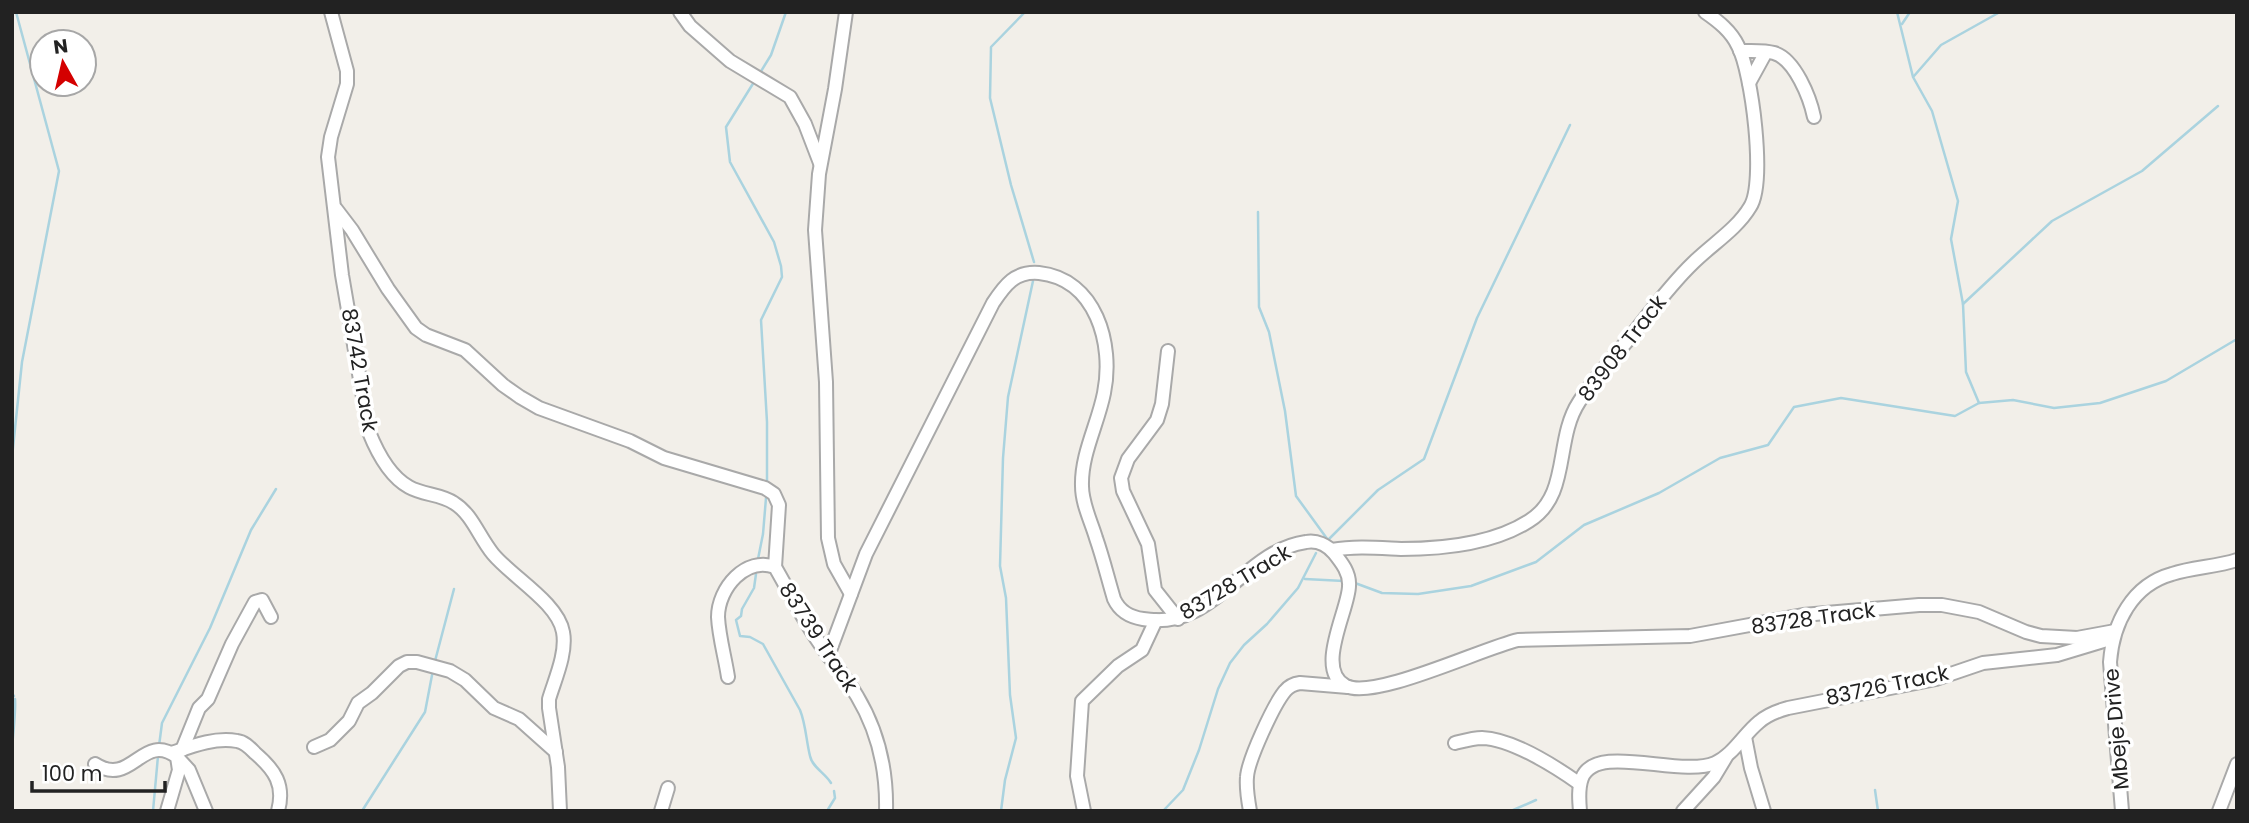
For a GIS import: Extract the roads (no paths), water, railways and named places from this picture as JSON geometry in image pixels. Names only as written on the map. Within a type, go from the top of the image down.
[{"type":"street","points":[[680,12],[690,26],[730,61],[790,97],[805,124],[821,164]]},
{"type":"street","points":[[846,12],[821,164],[815,230],[827,382],[828,538],[834,564],[851,594]]},
{"type":"street","name":"83908 Track","points":[[1332,550],[1430,548],[1483,540],[1530,520],[1546,507],[1556,488],[1569,419],[1587,389],[1692,264],[1744,216],[1756,195],[1758,168],[1749,84],[1740,51],[1731,34],[1705,12]]},
{"type":"street","name":"83742 Track","points":[[333,17],[347,71],[347,84],[328,148],[342,275],[365,412],[377,451],[387,466],[409,488],[456,504],[468,515],[493,554],[559,618],[564,643],[549,699],[560,811]]},
{"type":"street","points":[[1740,51],[1778,54],[1790,66],[1808,94],[1814,117]]},
{"type":"street","points":[[1749,84],[1766,52]]},
{"type":"street","points":[[336,209],[416,328],[426,335],[465,350],[520,397],[539,408],[630,441],[664,458],[765,488],[774,494],[779,505],[775,567]]},
{"type":"street","name":"83728 Track","points":[[828,656],[881,524],[993,303],[1013,277],[1035,272],[1060,278],[1082,292],[1090,302],[1100,326],[1107,378],[1083,469],[1083,499],[1117,606],[1128,614],[1156,621],[1178,619],[1205,606],[1263,561],[1280,552],[1305,542],[1322,544],[1332,550]]},
{"type":"street","points":[[1168,351],[1160,412],[1148,434],[1128,459],[1121,478],[1123,491],[1148,544],[1155,590],[1178,619]]},
{"type":"street","points":[[1332,550],[1343,563],[1350,583],[1333,656],[1338,677],[1342,684],[1348,687]]},
{"type":"street","name":"Mbeje Drive","points":[[2122,811],[2110,681],[2113,635],[2127,606],[2137,594],[2159,578],[2237,560]]},
{"type":"street","name":"83739 Track","points":[[728,677],[718,613],[725,591],[748,566],[775,567],[828,656],[856,694],[877,740],[884,777],[886,811]]},
{"type":"street","points":[[167,811],[179,770],[177,753],[200,708],[208,699],[232,644],[255,602],[262,600],[271,617]]},
{"type":"street","name":"83728 Track","points":[[1250,811],[1246,782],[1248,769],[1268,720],[1285,691],[1294,684],[1364,688],[1417,677],[1518,640],[1690,635],[1804,615],[1919,605],[1979,612],[2041,636],[2077,638],[2113,635]]},
{"type":"street","points":[[1084,811],[1077,776],[1082,701],[1118,666],[1142,650],[1156,621]]},
{"type":"street","name":"83726 Track","points":[[1728,753],[1758,723],[1773,713],[1788,708],[1936,679],[1983,663],[2057,655],[2113,635]]},
{"type":"street","points":[[314,747],[330,740],[349,721],[358,703],[399,666],[416,662],[450,671],[465,680],[494,708],[519,719],[556,752]]},
{"type":"street","points":[[1745,737],[1764,811]]},
{"type":"street","points":[[1455,743],[1483,738],[1509,745],[1580,784]]},
{"type":"street","points":[[95,764],[108,771],[119,771],[126,769],[149,751],[177,753],[207,742],[243,743],[275,773],[281,794],[278,811]]},
{"type":"street","points":[[177,753],[189,770],[206,811]]},
{"type":"street","points":[[1580,811],[1580,784],[1585,772],[1598,762],[1623,761],[1665,767],[1696,767],[1714,763],[1728,753]]},
{"type":"street","points":[[1683,811],[1721,769],[1728,753]]},
{"type":"street","points":[[2219,811],[2237,764]]},
{"type":"street","points":[[661,811],[668,788]]},
{"type":"waterway","points":[[12,457],[22,362],[59,171],[16,12]]},
{"type":"waterway","points":[[760,73],[771,55],[786,12]]},
{"type":"waterway","points":[[1025,12],[991,47],[990,98],[1011,185],[1034,262]]},
{"type":"waterway","points":[[1897,12],[1913,77],[1932,111],[1958,201],[1951,239],[1963,304],[1966,372],[1979,403]]},
{"type":"waterway","points":[[1902,24],[1910,12]]},
{"type":"waterway","points":[[1914,76],[1941,45],[2000,12]]},
{"type":"waterway","points":[[754,82],[726,127],[730,162],[774,242],[781,266],[782,277],[761,320],[767,422],[767,484]]},
{"type":"waterway","points":[[1963,304],[2052,221],[2142,171],[2218,106]]},
{"type":"waterway","points":[[1258,212],[1259,307],[1269,332],[1285,411],[1296,496],[1328,540],[1378,490],[1424,459],[1477,318],[1570,125]]},
{"type":"waterway","points":[[1001,811],[1005,780],[1016,738],[1010,695],[1006,598],[1000,566],[1003,458],[1008,397],[1033,281]]},
{"type":"waterway","points":[[1355,583],[1382,593],[1418,594],[1471,586],[1536,562],[1584,525],[1659,493],[1720,458],[1768,445],[1794,407],[1841,398],[1955,416],[1979,403],[2013,400],[2054,408],[2100,403],[2166,381],[2237,339]]},
{"type":"waterway","points":[[159,746],[162,723],[210,628],[251,530],[276,489]]},
{"type":"waterway","points":[[758,559],[766,498]]},
{"type":"waterway","points":[[1163,811],[1183,790],[1218,689],[1230,663],[1298,588],[1316,553]]},
{"type":"waterway","points":[[756,574],[754,588],[741,616],[736,620],[740,636],[750,637],[763,644],[800,710],[811,760],[831,783]]},
{"type":"waterway","points":[[1305,579],[1344,581]]},
{"type":"waterway","points":[[435,661],[454,589]]},
{"type":"waterway","points":[[362,811],[425,712],[433,670]]},
{"type":"waterway","points":[[12,747],[15,699]]},
{"type":"waterway","points":[[153,811],[158,756]]},
{"type":"waterway","points":[[1875,790],[1878,811]]},
{"type":"waterway","points":[[827,811],[835,798],[834,791]]},
{"type":"waterway","points":[[1511,811],[1536,800]]}]
